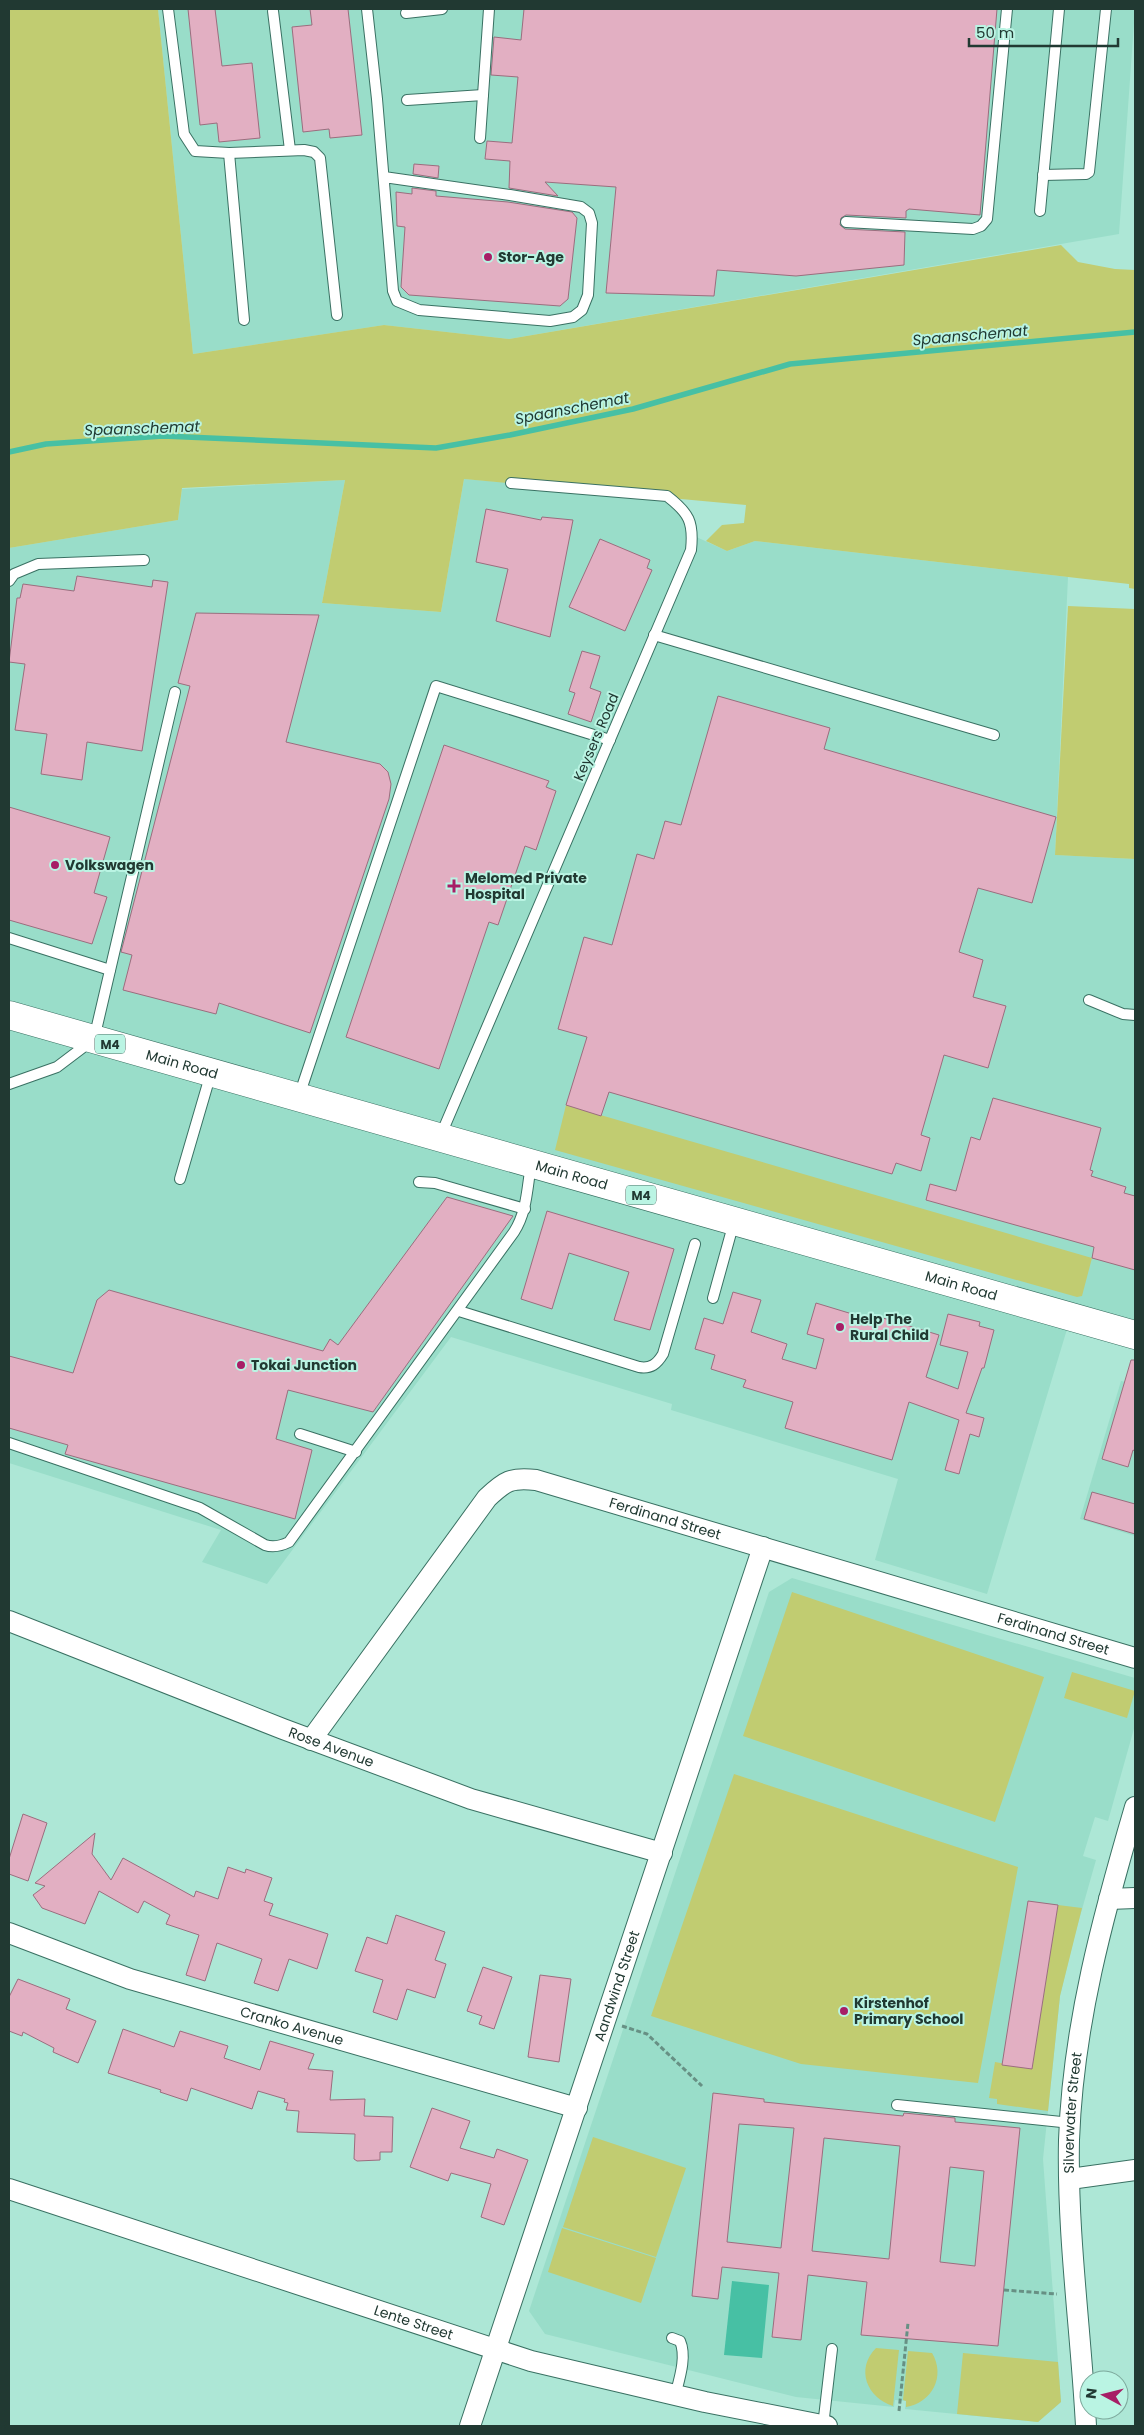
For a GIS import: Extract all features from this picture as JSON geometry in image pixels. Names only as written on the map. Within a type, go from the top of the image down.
[{"type":"main road","name":"Main Road","points":[[9,1015],[86,1044],[209,1080],[299,1097],[1135,1335]]},
{"type":"main road","points":[[9,1032],[86,1044]]},
{"type":"main road","points":[[209,1080],[319,1119],[367,1117]]},
{"type":"street","name":"Ferdinand Street","points":[[311,1740],[488,1498],[503,1483],[511,1479],[536,1480],[1135,1658]]},
{"type":"street","name":"Aandwind Street","points":[[470,2426],[763,1547]]},
{"type":"street","name":"Rose Avenue","points":[[9,1621],[311,1740],[471,1798],[662,1853]]},
{"type":"street","name":"Silverwater Street","points":[[1086,2426],[1070,2218],[1071,2123],[1078,2042],[1085,1991],[1135,1807]]},
{"type":"street","points":[[1109,1899],[1135,1898]]},
{"type":"street","name":"Cranko Avenue","points":[[9,1933],[130,1979],[577,2108]]},
{"type":"street","points":[[1070,2179],[1135,2170]]},
{"type":"street","name":"Lente Street","points":[[9,2189],[531,2361],[675,2396],[827,2426]]},
{"type":"lane","points":[[168,9],[184,134],[195,151],[229,153],[290,150],[314,152],[320,158],[336,315]]},
{"type":"lane","points":[[367,9],[384,177],[393,291],[397,301],[420,310],[550,321],[573,317],[582,310],[588,295],[592,222],[589,213],[581,208],[510,194],[384,177]]},
{"type":"lane","points":[[406,14],[442,9]]},
{"type":"lane","points":[[480,138],[489,9]]},
{"type":"lane","points":[[846,222],[973,229],[981,226],[987,219],[1007,9]]},
{"type":"lane","points":[[1040,211],[1059,9]]},
{"type":"lane","points":[[1043,175],[1086,174],[1090,168],[1106,9]]},
{"type":"lane","points":[[273,11],[290,150]]},
{"type":"lane","points":[[407,100],[483,95]]},
{"type":"lane","points":[[229,153],[244,320]]},
{"type":"lane","name":"Keysers Road","points":[[440,1138],[691,550],[692,535],[689,519],[681,507],[667,496],[511,483]]},
{"type":"lane","points":[[9,581],[14,574],[38,564],[144,560]]},
{"type":"lane","points":[[654,635],[994,735]]},
{"type":"lane","points":[[299,1097],[436,686],[610,740]]},
{"type":"lane","points":[[9,1084],[47,1072],[86,1044],[110,970],[176,692]]},
{"type":"lane","points":[[9,938],[110,970]]},
{"type":"lane","points":[[1089,1000],[1123,1014],[1135,1015]]},
{"type":"lane","points":[[180,1179],[209,1080]]},
{"type":"lane","points":[[9,1443],[200,1508],[265,1545],[274,1547],[289,1542],[459,1311],[514,1232],[521,1221],[525,1209],[532,1164]]},
{"type":"lane","points":[[419,1182],[435,1183],[525,1209]]},
{"type":"lane","points":[[713,1298],[735,1221]]},
{"type":"lane","points":[[459,1311],[639,1367],[651,1366],[656,1364],[663,1354],[695,1244]]},
{"type":"lane","points":[[300,1434],[356,1452]]},
{"type":"lane","points":[[897,2105],[1071,2123]]},
{"type":"lane","points":[[672,2338],[680,2342],[682,2350],[682,2368],[675,2396]]},
{"type":"lane","points":[[823,2426],[832,2349]]},
{"type":"path","points":[[620,2025],[646,2034],[702,2086]]},
{"type":"path","points":[[1004,2290],[1063,2294]]},
{"type":"path","points":[[899,2411],[908,2323]]},
{"type":"shaded area","points":[[9,9],[158,9],[193,354],[384,325],[509,339],[1061,245],[1078,262],[1115,269],[1135,270],[1135,589],[1129,588],[1129,584],[755,541],[727,551],[706,541],[722,525],[744,523],[746,505],[464,479],[441,612],[322,603],[345,480],[182,488],[178,520],[9,548]]},
{"type":"shaded area","points":[[158,9],[1135,9],[1119,234],[509,339],[384,325],[193,354]]},
{"type":"shaded area","points":[[464,479],[667,496],[681,507],[692,535],[727,551],[755,541],[1068,577],[1055,855],[1135,859],[1135,1335],[1071,1316],[987,1594],[875,1560],[898,1479],[671,1410],[672,1404],[451,1337],[267,1584],[202,1562],[221,1530],[9,1463],[9,548],[178,520],[182,489],[345,480],[322,603],[441,612]]},
{"type":"shaded area","points":[[1068,606],[1135,609],[1135,859],[1055,855]]},
{"type":"shaded area","points":[[566,1105],[1092,1258],[1082,1296],[1077,1297],[555,1150]]},
{"type":"shaded area","points":[[1121,1381],[1135,1384],[1135,1536],[1080,1519]]},
{"type":"shaded area","name":"Kirstenhof Primary School","points":[[792,1578],[1135,1678],[1135,1725],[1108,1821],[1095,1817],[1083,1856],[1096,1860],[1060,1996],[1043,2159],[1061,2402],[1038,2422],[905,2409],[906,2401],[895,2400],[894,2407],[796,2397],[545,2334],[529,2311],[769,1592]]},
{"type":"shaded area","points":[[792,1592],[1044,1677],[995,1822],[743,1736]]},
{"type":"shaded area","points":[[1072,1672],[1135,1691],[1127,1718],[1064,1698]]},
{"type":"shaded area","points":[[734,1774],[1018,1867],[978,2083],[801,2064],[651,2016]]},
{"type":"shaded area","points":[[1058,1905],[1082,1908],[1060,1996],[1048,2111],[997,2104],[997,2099],[989,2098],[995,2062],[1032,2069]]},
{"type":"shaded area","points":[[593,2137],[686,2168],[656,2257],[563,2227]]},
{"type":"shaded area","points":[[562,2228],[656,2258],[641,2303],[548,2272]]},
{"type":"shaded area","points":[[732,2281],[769,2285],[762,2358],[724,2355]]},
{"type":"shaded area","points":[[876,2348],[899,2350],[893,2406],[876,2397],[867,2382],[866,2365]]},
{"type":"shaded area","points":[[908,2351],[932,2353],[938,2371],[934,2387],[929,2394],[923,2400],[906,2407],[906,2401],[903,2400]]},
{"type":"shaded area","points":[[963,2353],[1058,2362],[1061,2402],[1038,2422],[957,2414]]},
{"type":"building","points":[[188,9],[215,9],[222,66],[252,63],[260,138],[219,142],[217,123],[200,125]]},
{"type":"building","points":[[310,9],[348,9],[362,135],[330,138],[329,129],[303,132],[292,27],[312,25]]},
{"type":"building","points":[[524,9],[997,9],[980,215],[909,209],[906,211],[906,218],[846,215],[841,218],[840,225],[845,229],[905,232],[904,265],[796,276],[717,270],[714,296],[606,293],[616,187],[545,182],[558,196],[509,188],[510,161],[485,159],[487,141],[512,143],[518,77],[491,75],[494,37],[521,40]]},
{"type":"building","points":[[414,164],[439,166],[438,178],[413,174]]},
{"type":"building","name":"Stor-Age","points":[[412,188],[436,191],[436,196],[508,202],[572,212],[577,218],[568,299],[560,306],[409,295],[401,287],[405,227],[397,226],[396,192],[412,194]]},
{"type":"building","points":[[486,509],[541,520],[542,517],[573,520],[550,637],[496,621],[508,569],[476,562]]},
{"type":"building","points":[[600,539],[650,560],[647,568],[652,570],[625,631],[569,607]]},
{"type":"building","points":[[77,576],[152,587],[153,580],[168,582],[142,751],[87,742],[82,780],[41,774],[47,734],[15,730],[25,664],[9,662],[17,598],[20,598],[23,584],[74,591]]},
{"type":"building","points":[[196,613],[319,615],[286,742],[380,764],[388,772],[391,784],[389,799],[310,1033],[219,1003],[216,1014],[123,990],[132,955],[121,952],[190,686],[178,683]]},
{"type":"building","points":[[582,651],[600,656],[590,688],[601,692],[591,722],[568,714],[575,693],[569,691]]},
{"type":"building","points":[[718,696],[830,728],[824,749],[1056,817],[1032,903],[978,888],[959,952],[983,960],[973,997],[1006,1006],[988,1068],[944,1055],[921,1135],[930,1138],[921,1171],[896,1163],[892,1174],[609,1092],[601,1116],[566,1105],[587,1037],[558,1029],[584,937],[612,945],[637,854],[654,859],[665,821],[681,825]]},
{"type":"building","name":"Melomed Private Hospital","points":[[444,745],[549,781],[546,787],[556,791],[536,850],[525,846],[498,925],[489,922],[439,1069],[346,1037]]},
{"type":"building","name":"Volkswagen","points":[[9,807],[110,837],[94,893],[107,897],[92,944],[9,920]]},
{"type":"building","points":[[993,1098],[1101,1128],[1090,1170],[1093,1171],[1091,1176],[1126,1187],[1124,1193],[1135,1196],[1135,1270],[1092,1258],[1094,1247],[926,1200],[930,1184],[956,1191],[971,1137],[980,1140]]},
{"type":"building","name":"Tokai Junction","points":[[447,1197],[513,1216],[373,1412],[288,1390],[276,1439],[312,1450],[295,1519],[65,1454],[68,1445],[9,1428],[9,1356],[73,1373],[97,1300],[109,1290],[323,1351],[330,1339],[338,1345]]},
{"type":"building","points":[[547,1211],[674,1249],[650,1330],[614,1320],[629,1272],[569,1253],[552,1309],[521,1299]]},
{"type":"building","points":[[733,1292],[761,1300],[751,1332],[787,1344],[782,1359],[816,1369],[824,1339],[807,1334],[816,1303],[872,1320],[873,1315],[939,1335],[926,1377],[958,1389],[968,1352],[940,1345],[948,1314],[980,1322],[979,1326],[994,1330],[984,1368],[982,1368],[966,1413],[984,1418],[979,1437],[970,1434],[959,1474],[945,1470],[959,1420],[909,1402],[892,1460],[785,1428],[793,1402],[743,1387],[746,1380],[711,1369],[715,1355],[695,1349],[704,1318],[723,1324]]},
{"type":"building","points":[[1131,1360],[1135,1360],[1135,1451],[1133,1450],[1128,1467],[1102,1459]]},
{"type":"building","points":[[1092,1492],[1135,1504],[1135,1534],[1084,1519]]},
{"type":"building","points":[[23,1814],[47,1823],[28,1881],[9,1874],[9,1859]]},
{"type":"building","points":[[95,1833],[92,1854],[111,1880],[123,1858],[194,1897],[196,1891],[218,1899],[228,1867],[245,1873],[246,1869],[272,1878],[264,1901],[273,1904],[269,1915],[328,1934],[317,1969],[289,1959],[278,1991],[254,1983],[262,1959],[217,1943],[205,1981],[186,1975],[199,1935],[166,1924],[170,1915],[144,1901],[138,1913],[99,1891],[85,1924],[42,1908],[33,1895],[45,1886],[35,1883]]},
{"type":"building","points":[[1028,1901],[1058,1905],[1032,2069],[1002,2065]]},
{"type":"building","points":[[396,1915],[445,1932],[435,1960],[446,1964],[435,1998],[407,1989],[397,2020],[373,2012],[383,1980],[355,1971],[367,1937],[387,1944]]},
{"type":"building","points":[[483,1967],[512,1977],[494,2029],[479,2024],[482,2016],[467,2011]]},
{"type":"building","points":[[540,1975],[571,1979],[559,2062],[528,2057]]},
{"type":"building","points":[[18,1979],[70,1999],[66,2009],[96,2021],[78,2063],[53,2052],[54,2048],[23,2032],[22,2036],[9,2031],[9,1997]]},
{"type":"building","points":[[123,2029],[174,2047],[180,2031],[228,2046],[224,2058],[260,2070],[270,2041],[314,2054],[308,2069],[333,2071],[330,2100],[365,2099],[364,2116],[393,2117],[392,2152],[380,2152],[380,2160],[357,2161],[354,2159],[355,2134],[297,2132],[299,2111],[286,2110],[288,2103],[284,2102],[285,2099],[258,2091],[252,2109],[191,2088],[187,2101],[160,2092],[161,2090],[108,2073]]},
{"type":"building","points":[[713,2093],[764,2099],[764,2102],[903,2116],[904,2113],[955,2118],[955,2122],[1020,2128],[998,2346],[861,2335],[867,2282],[808,2275],[801,2340],[772,2337],[779,2273],[722,2267],[718,2299],[692,2296]],"holes":[[[739,2124],[794,2128],[781,2248],[727,2242]],[[824,2138],[900,2146],[889,2259],[812,2251]],[[950,2167],[984,2171],[975,2266],[940,2262]]]},
{"type":"building","points":[[432,2108],[470,2121],[460,2148],[494,2158],[497,2149],[528,2160],[504,2225],[481,2217],[491,2184],[451,2173],[448,2181],[410,2167]]},
{"type":"waterway","name":"Spaanschemat","points":[[9,452],[46,444],[163,436],[436,448],[510,435],[633,409],[790,364],[1135,332]]},
{"type":"place","name":"Stor-Age","points":[[488,257]]},
{"type":"place","name":"Volkswagen","points":[[55,865]]},
{"type":"place","name":"Melomed Private Hospital","points":[[454,886]]},
{"type":"place","name":"Help The Rural Child","points":[[840,1327]]},
{"type":"place","name":"Tokai Junction","points":[[241,1365]]},
{"type":"place","name":"Kirstenhof Primary School","points":[[844,2011]]}]
